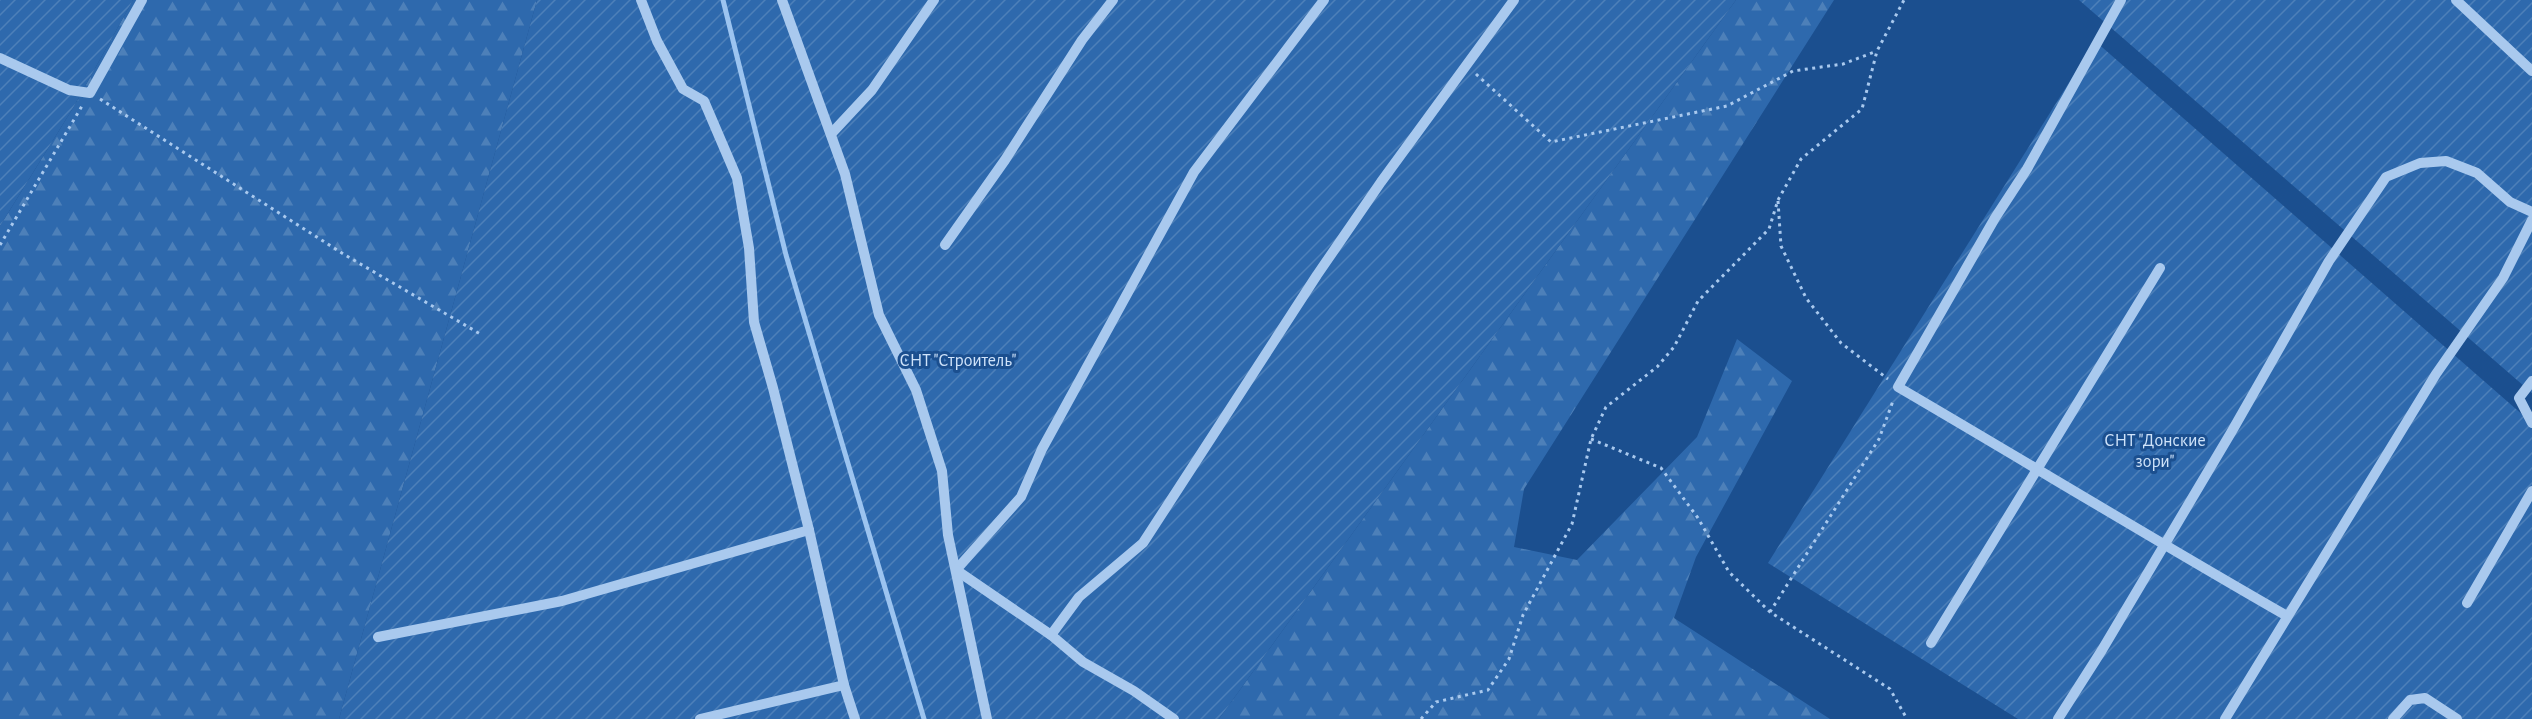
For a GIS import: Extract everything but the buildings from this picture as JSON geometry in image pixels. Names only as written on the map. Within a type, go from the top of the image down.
[{"type":"lane","points":[[0,58],[69,90],[90,93],[142,0]]},
{"type":"lane","points":[[640,0],[657,40],[683,89],[704,101],[737,178],[749,248],[754,322],[809,530],[844,685],[855,719]]},
{"type":"lane","points":[[782,0],[845,174],[879,315],[916,390],[942,471],[948,535],[987,719]]},
{"type":"lane","points":[[831,134],[872,90],[934,0]]},
{"type":"lane","points":[[945,245],[1005,160],[1082,40],[1113,0]]},
{"type":"lane","points":[[956,570],[1021,497],[1042,448],[1194,172],[1324,0]]},
{"type":"lane","points":[[1051,635],[1079,597],[1143,543],[1317,275],[1514,0]]},
{"type":"lane","points":[[2121,0],[2027,169],[1995,218],[1898,387],[2038,468],[2164,546],[2287,616]]},
{"type":"lane","points":[[2456,0],[2532,71]]},
{"type":"lane","points":[[2058,719],[2164,546],[2329,261],[2386,177],[2420,162],[2446,161],[2477,173],[2510,202],[2532,212]]},
{"type":"lane","points":[[2225,719],[2436,374],[2503,278],[2532,220]]},
{"type":"lane","points":[[1931,643],[2160,268]]},
{"type":"lane","points":[[2532,381],[2519,398],[2532,423]]},
{"type":"lane","points":[[2467,603],[2532,491]]},
{"type":"lane","points":[[378,637],[561,601],[809,530]]},
{"type":"lane","points":[[956,570],[1051,635],[1083,662],[1134,691],[1174,719]]},
{"type":"lane","points":[[700,719],[844,685]]},
{"type":"lane","points":[[2393,719],[2410,700],[2425,698],[2457,719]]},
{"type":"path","points":[[1421,719],[1436,702],[1488,690],[1509,659],[1523,615],[1572,524],[1591,439],[1606,406],[1658,367],[1674,347],[1698,301],[1769,229],[1778,200],[1801,159],[1862,109],[1877,51],[1904,0]]},
{"type":"path","points":[[1466,66],[1551,142],[1727,106],[1793,71],[1843,64],[1877,51]]},
{"type":"path","points":[[0,245],[90,93],[345,255],[482,335]]},
{"type":"path","points":[[1770,612],[1879,439],[1898,387],[1841,343],[1806,298],[1781,246],[1778,200]]},
{"type":"path","points":[[1591,439],[1661,468],[1698,518],[1729,572],[1770,612],[1890,688],[1907,719]]},
{"type":"green space","points":[[0,0],[133,0],[73,108],[0,226]]},
{"type":"green space","points":[[133,0],[537,0],[339,719],[0,719],[0,226],[73,108]]},
{"type":"green space","name":"СНТ \"Строитель\"","points":[[537,0],[1736,0],[1219,719],[339,719]]},
{"type":"green space","points":[[1736,0],[1834,0],[1524,489],[1514,547],[1577,560],[1697,437],[1737,339],[1792,381],[1696,557],[1674,618],[1830,719],[1219,719]]},
{"type":"green space","points":[[2079,0],[2532,0],[2532,393]]},
{"type":"green space","name":"СНТ \"Донские зори\"","points":[[2095,41],[2532,423],[2532,719],[2018,719],[1768,563]]},
{"type":"waterway","points":[[723,0],[786,255],[924,719]]}]
